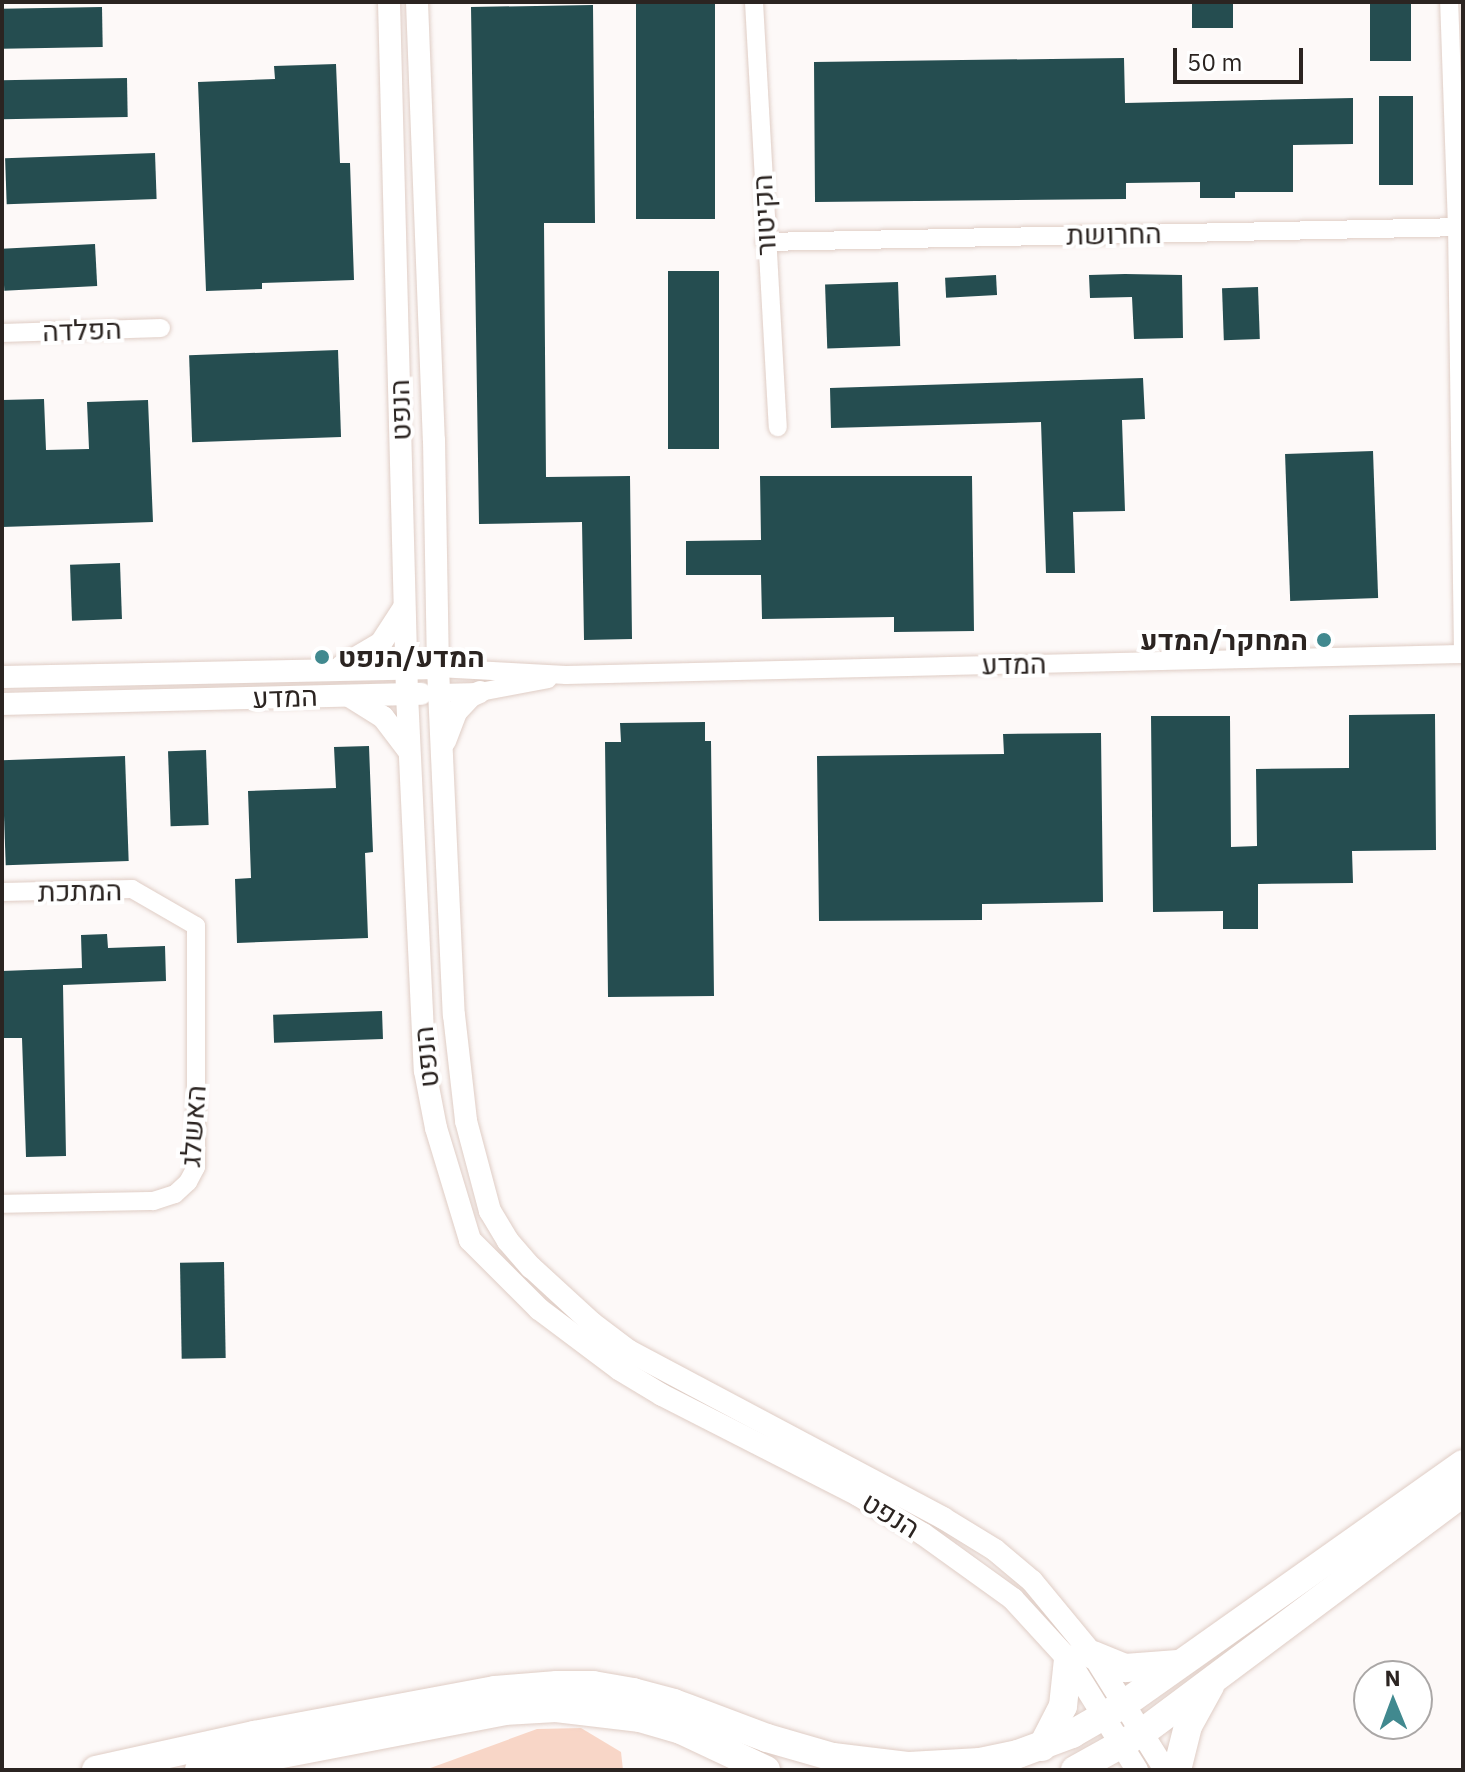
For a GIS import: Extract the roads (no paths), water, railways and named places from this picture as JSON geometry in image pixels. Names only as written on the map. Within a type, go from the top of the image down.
[{"type":"highway","points":[[96,1770],[254,1735],[480,1693],[557,1685],[593,1685],[633,1692],[686,1707],[783,1743],[872,1762],[909,1766],[980,1762],[1042,1747],[1114,1710],[1463,1464]]},
{"type":"highway","points":[[1075,1770],[1133,1738],[1463,1493]]},
{"type":"highway","points":[[1042,1747],[1063,1706],[1080,1657],[1125,1668],[1183,1663]]},
{"type":"highway","points":[[1177,1770],[1188,1726],[1219,1672]]},
{"type":"highway","points":[[199,1770],[504,1711],[556,1708],[640,1718],[681,1730],[766,1770]]},
{"type":"street","name":"הנפט","points":[[389,2],[406,668],[425,1071],[436,1128],[470,1240],[539,1309],[619,1369],[662,1395],[858,1495],[978,1571],[1080,1657]]},
{"type":"street","name":"הנפט","points":[[417,2],[434,440],[438,668],[458,1067],[479,1179],[490,1211],[508,1241],[559,1295],[629,1351],[931,1512],[995,1550],[1042,1591],[1080,1657],[1133,1738],[1165,1770]]},
{"type":"street","name":"הקיטור","points":[[754,2],[765,242],[778,427]]},
{"type":"street","points":[[1449,2],[1460,227],[1463,654]]},
{"type":"street","name":"החרושת","points":[[765,242],[1460,227]]},
{"type":"street","name":"הפלדה","points":[[2,333],[161,328]]},
{"type":"street","points":[[333,669],[381,643],[405,605]]},
{"type":"street","name":"המדע","points":[[2,677],[406,668],[566,675],[1463,654]]},
{"type":"street","name":"המדע","points":[[2,704],[480,692],[566,675]]},
{"type":"street","points":[[442,750],[456,712],[480,692]]},
{"type":"street","points":[[348,695],[383,717],[409,753]]},
{"type":"street","name":"המתכת","points":[[2,892],[132,889],[196,926]]},
{"type":"street","name":"האשלג","points":[[2,1204],[153,1201],[175,1194],[188,1182],[196,1167],[196,926]]},
{"type":"street","name":"הנפט","points":[[1133,1738],[1137,1770]]},
{"type":"place","name":"המחקר/המדע","points":[[1324,640]]},
{"type":"place","name":"המדע/הנפט","points":[[322,657]]}]
